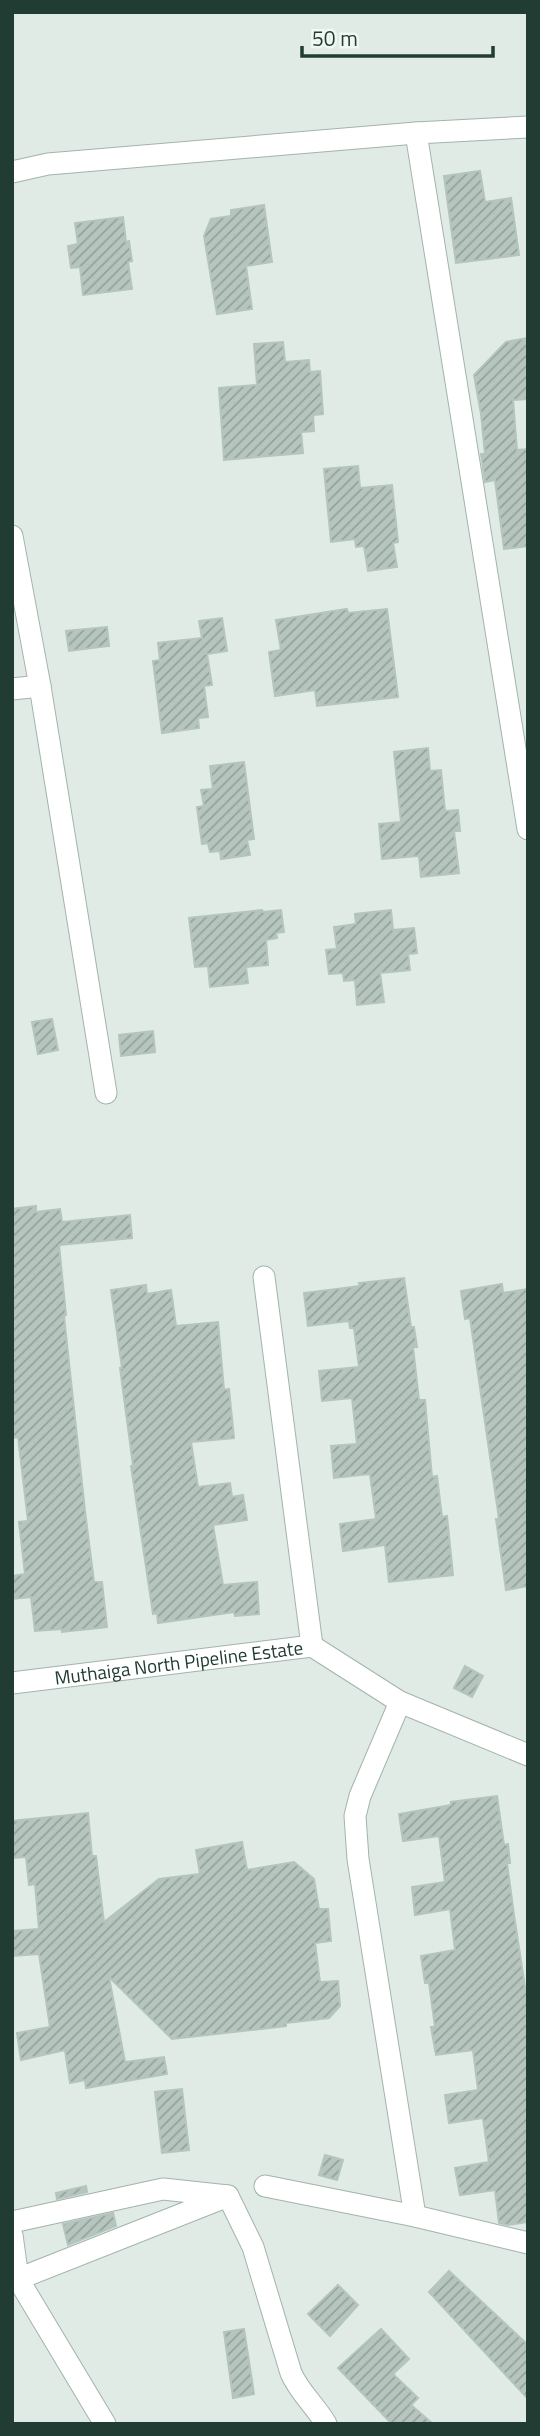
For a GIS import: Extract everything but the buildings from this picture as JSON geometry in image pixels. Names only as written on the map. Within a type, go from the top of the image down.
[{"type":"street","points":[[12,172],[48,164],[416,133],[528,127]]},
{"type":"street","points":[[416,133],[528,829]]},
{"type":"street","points":[[12,536],[40,686],[106,1093]]},
{"type":"street","points":[[12,688],[40,686]]},
{"type":"street","points":[[264,1277],[312,1646]]},
{"type":"street","name":"Muthaiga North Pipeline Estate","points":[[12,1683],[312,1646],[400,1702],[528,1755]]},
{"type":"street","points":[[400,1702],[364,1781],[355,1816],[358,1859],[415,2216]]},
{"type":"street","points":[[265,2186],[415,2216],[528,2243]]},
{"type":"street","points":[[12,2222],[163,2189],[228,2196]]},
{"type":"street","points":[[18,2279],[228,2196]]},
{"type":"street","points":[[228,2196],[253,2247],[291,2373],[297,2386],[314,2404],[326,2424]]},
{"type":"street","points":[[12,2235],[18,2279],[105,2424]]}]
